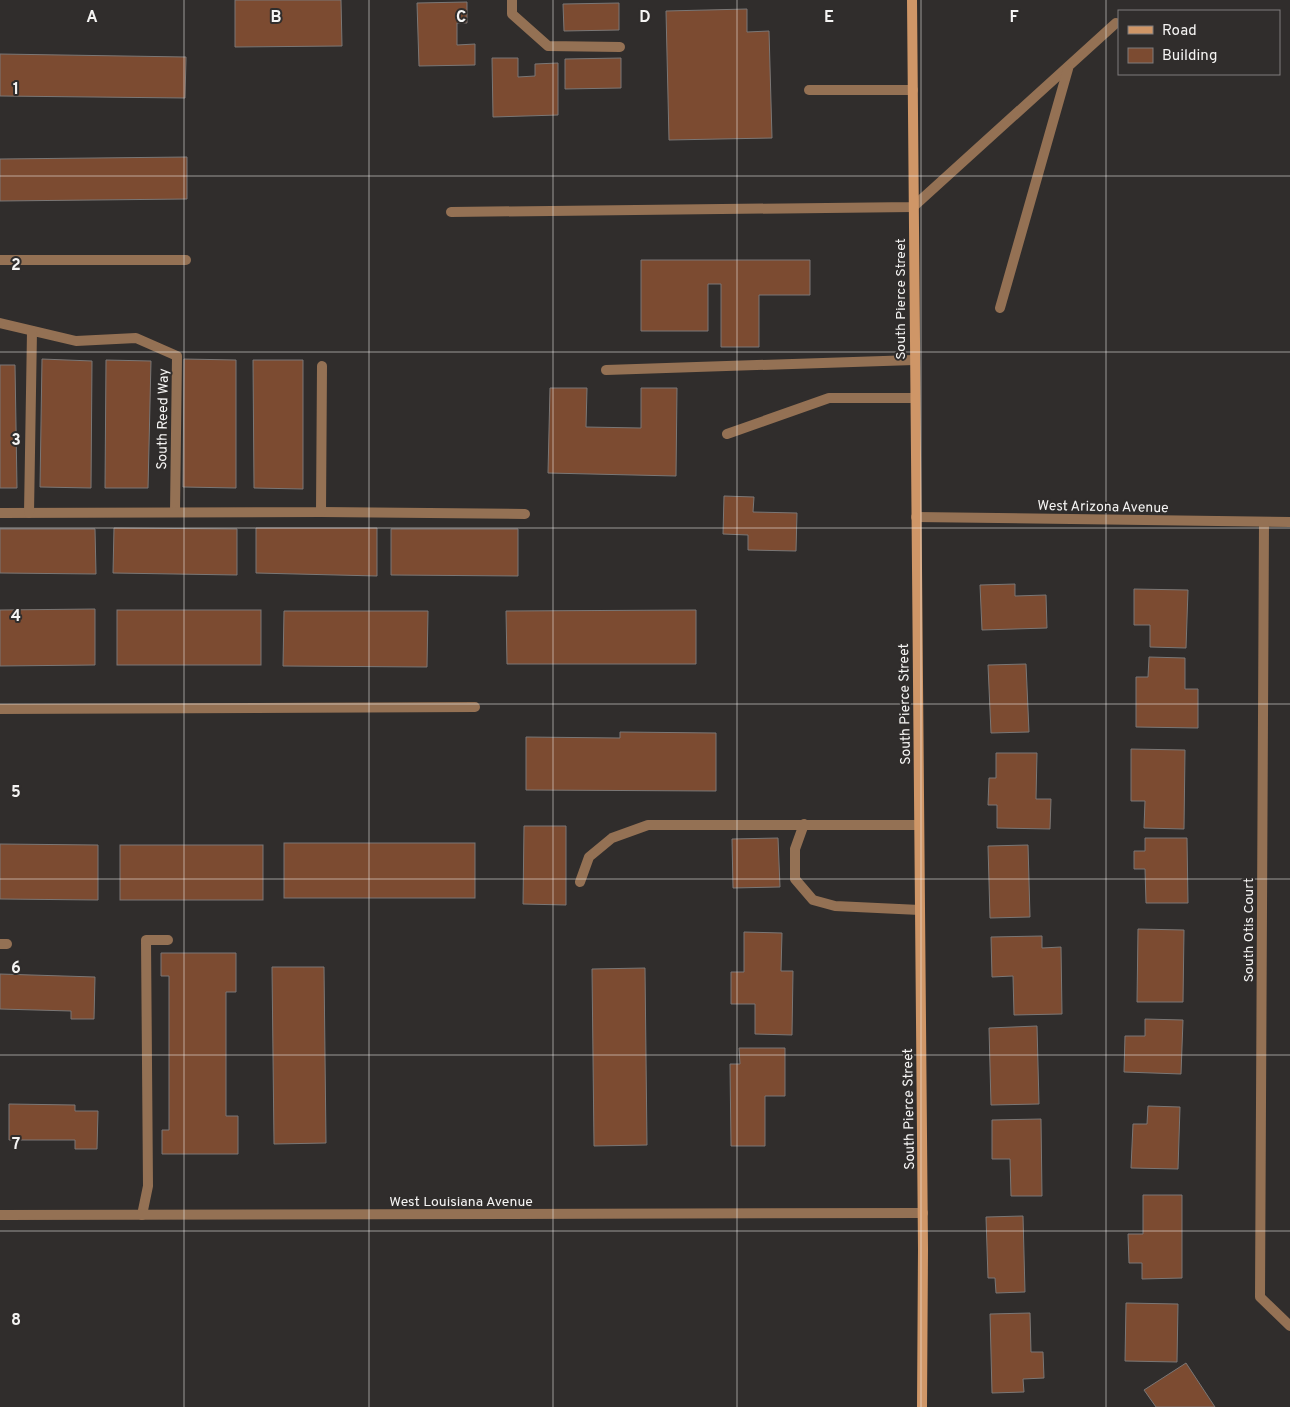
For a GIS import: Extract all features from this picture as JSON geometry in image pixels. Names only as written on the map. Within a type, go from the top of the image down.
[{"type":"street","points":[[512,0],[512,14],[548,46],[620,47]]},
{"type":"street","name":"South Pierce Street","points":[[912,0],[923,1213],[922,1407]]},
{"type":"street","points":[[451,212],[913,207],[1069,68],[1116,23]]},
{"type":"street","points":[[1000,308],[1069,68]]},
{"type":"street","points":[[809,90],[913,90]]},
{"type":"street","points":[[0,260],[186,260]]},
{"type":"street","name":"South Reed Way","points":[[0,323],[76,342],[136,338],[177,356],[175,512]]},
{"type":"street","points":[[29,513],[32,331]]},
{"type":"street","points":[[606,370],[914,360]]},
{"type":"street","points":[[321,512],[322,366]]},
{"type":"street","points":[[727,434],[829,398],[915,398]]},
{"type":"street","points":[[0,514],[175,512],[525,514]]},
{"type":"street","name":"West Arizona Avenue","points":[[916,517],[1290,522]]},
{"type":"street","name":"South Otis Court","points":[[1264,522],[1260,1297],[1290,1326]]},
{"type":"street","points":[[0,709],[475,707]]},
{"type":"street","points":[[580,882],[589,857],[612,838],[648,824],[919,824]]},
{"type":"street","points":[[804,824],[795,849],[795,879],[813,900],[835,906],[920,910]]},
{"type":"street","points":[[142,1215],[148,1186],[146,940],[168,940]]},
{"type":"street","name":"West Louisiana Avenue","points":[[0,1215],[923,1213]]},
{"type":"building","points":[[235,0],[341,0],[342,46],[235,47]]},
{"type":"building","points":[[467,2],[467,23],[457,23],[457,45],[475,44],[475,65],[419,66],[417,3]]},
{"type":"building","points":[[619,3],[619,30],[564,31],[563,4]]},
{"type":"building","points":[[747,9],[747,32],[769,31],[772,138],[669,140],[666,11]]},
{"type":"building","points":[[0,54],[186,57],[185,98],[0,96]]},
{"type":"building","points":[[492,58],[518,58],[518,77],[535,76],[535,64],[558,63],[558,115],[493,117]]},
{"type":"building","points":[[621,58],[621,88],[565,89],[565,59]]},
{"type":"building","points":[[187,157],[187,199],[0,201],[0,159]]},
{"type":"building","points":[[641,260],[810,260],[810,295],[759,295],[759,347],[721,347],[721,284],[708,284],[708,331],[641,331]]},
{"type":"building","points":[[42,359],[92,361],[91,488],[40,487]]},
{"type":"building","points":[[184,359],[236,360],[236,488],[183,487]]},
{"type":"building","points":[[106,360],[151,361],[148,488],[105,488]]},
{"type":"building","points":[[253,360],[303,360],[303,489],[254,488]]},
{"type":"building","points":[[0,365],[15,365],[17,488],[0,488]]},
{"type":"building","points":[[550,388],[587,388],[586,427],[641,428],[641,388],[677,388],[676,476],[548,473]]},
{"type":"building","points":[[724,496],[754,497],[753,512],[797,513],[796,551],[748,550],[748,535],[723,534]]},
{"type":"building","points":[[114,528],[237,529],[237,575],[113,573]]},
{"type":"building","points":[[256,528],[377,528],[377,576],[256,573]]},
{"type":"building","points":[[0,529],[95,529],[96,574],[0,573]]},
{"type":"building","points":[[391,529],[518,529],[518,576],[391,575]]},
{"type":"building","points":[[1015,584],[1015,596],[1046,595],[1047,628],[982,630],[980,585]]},
{"type":"building","points":[[1134,589],[1188,590],[1186,648],[1150,647],[1150,625],[1134,625]]},
{"type":"building","points":[[95,609],[95,665],[0,666],[0,610]]},
{"type":"building","points":[[117,610],[261,610],[261,665],[117,665]]},
{"type":"building","points":[[696,610],[696,664],[507,664],[506,611]]},
{"type":"building","points":[[284,611],[428,611],[427,667],[283,666]]},
{"type":"building","points":[[1149,657],[1185,658],[1185,689],[1198,689],[1198,728],[1136,727],[1136,677],[1148,677]]},
{"type":"building","points":[[1026,664],[1029,732],[991,733],[988,665]]},
{"type":"building","points":[[620,732],[716,733],[716,791],[526,790],[526,737],[620,738]]},
{"type":"building","points":[[1131,749],[1185,750],[1184,829],[1144,828],[1145,801],[1131,801]]},
{"type":"building","points":[[996,753],[1037,753],[1036,799],[1051,799],[1050,829],[997,828],[997,805],[988,805],[989,778],[996,778]]},
{"type":"building","points":[[524,826],[566,826],[566,905],[523,904]]},
{"type":"building","points":[[778,838],[780,887],[733,888],[732,839]]},
{"type":"building","points":[[1145,838],[1187,838],[1188,903],[1146,903],[1145,869],[1134,869],[1134,851],[1145,851]]},
{"type":"building","points":[[284,843],[475,843],[475,898],[284,898]]},
{"type":"building","points":[[0,844],[98,845],[98,900],[0,899]]},
{"type":"building","points":[[120,845],[263,845],[263,900],[120,900]]},
{"type":"building","points":[[1028,845],[1030,917],[990,918],[988,846]]},
{"type":"building","points":[[1138,929],[1184,930],[1183,1002],[1137,1002]]},
{"type":"building","points":[[744,932],[782,933],[781,971],[793,971],[792,1035],[755,1034],[755,1004],[731,1004],[731,972],[744,972]]},
{"type":"building","points":[[1042,936],[1042,948],[1061,947],[1062,1014],[1014,1015],[1013,976],[992,977],[991,937]]},
{"type":"building","points":[[161,953],[236,953],[236,992],[226,992],[226,1116],[238,1116],[238,1154],[162,1154],[162,1130],[169,1130],[169,976],[161,976]]},
{"type":"building","points":[[272,967],[324,967],[326,1143],[274,1144]]},
{"type":"building","points":[[645,968],[647,1145],[594,1146],[592,969]]},
{"type":"building","points":[[0,974],[95,977],[94,1019],[71,1019],[71,1011],[0,1009]]},
{"type":"building","points":[[1145,1019],[1183,1020],[1181,1074],[1124,1072],[1125,1036],[1145,1036]]},
{"type":"building","points":[[1037,1026],[1039,1104],[991,1105],[989,1028]]},
{"type":"building","points":[[739,1048],[785,1048],[785,1096],[765,1096],[765,1146],[731,1146],[730,1064],[740,1064]]},
{"type":"building","points":[[9,1104],[75,1105],[75,1111],[98,1111],[97,1149],[75,1149],[75,1140],[9,1140]]},
{"type":"building","points":[[1148,1106],[1180,1107],[1178,1169],[1131,1168],[1133,1124],[1147,1124]]},
{"type":"building","points":[[1041,1119],[1042,1196],[1011,1196],[1010,1159],[992,1159],[992,1120]]},
{"type":"building","points":[[1143,1195],[1182,1195],[1182,1278],[1142,1279],[1142,1263],[1129,1263],[1128,1234],[1143,1234]]},
{"type":"building","points":[[1023,1216],[1025,1292],[996,1293],[995,1278],[988,1278],[986,1217]]},
{"type":"building","points":[[1126,1303],[1178,1304],[1177,1362],[1125,1361]]},
{"type":"building","points":[[1030,1313],[1031,1352],[1043,1352],[1044,1378],[1023,1379],[1024,1392],[992,1393],[990,1314]]},
{"type":"building","points":[[1186,1363],[1215,1407],[1156,1407],[1144,1390]]}]
